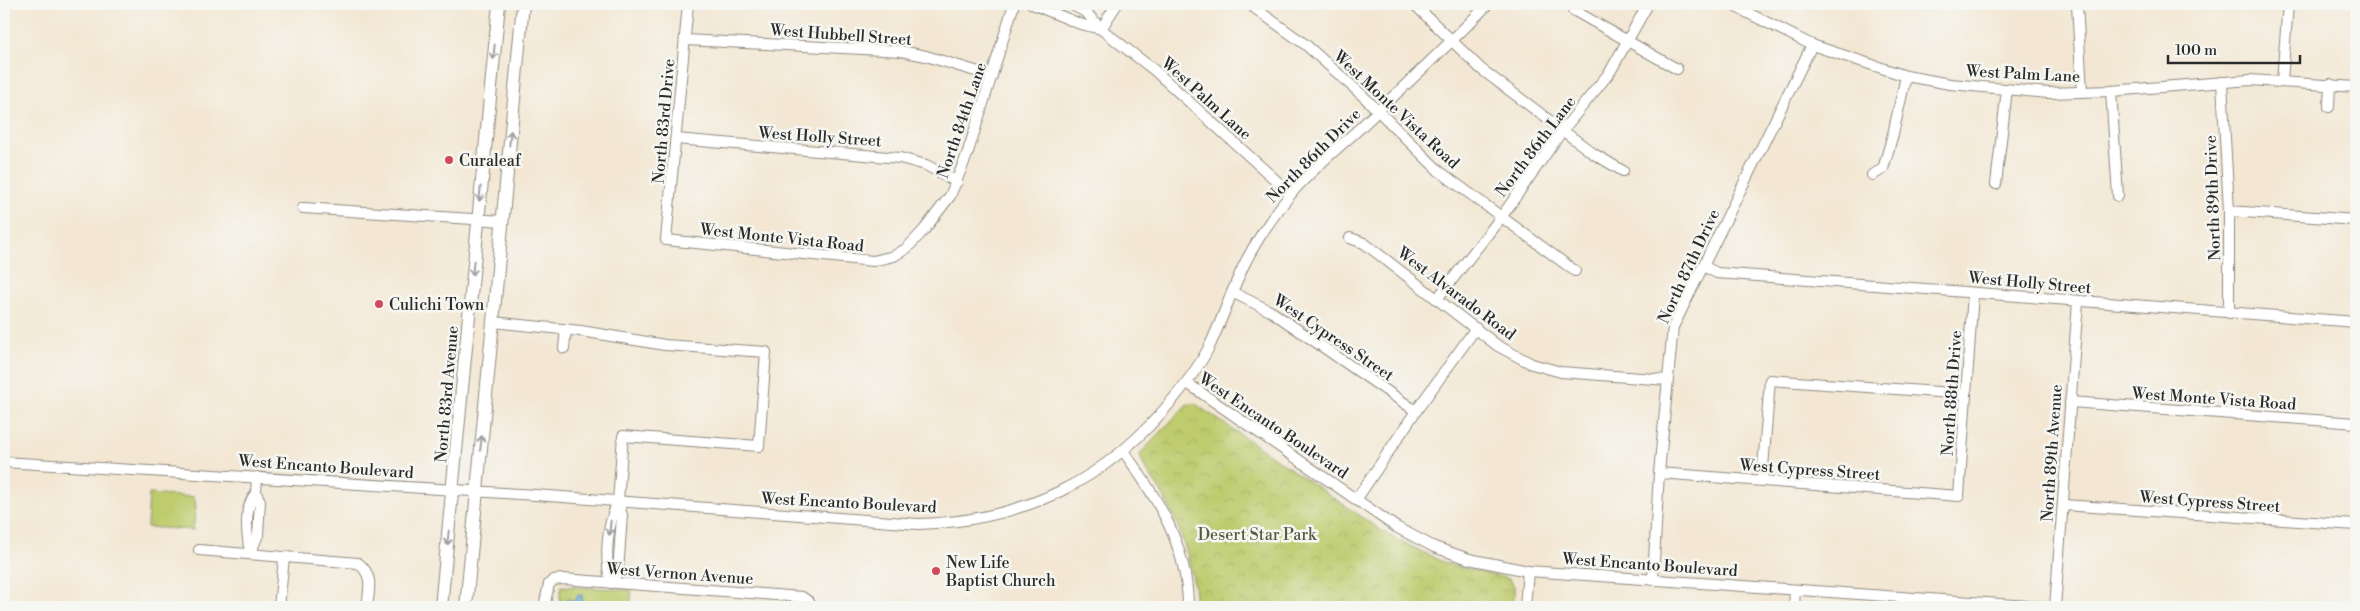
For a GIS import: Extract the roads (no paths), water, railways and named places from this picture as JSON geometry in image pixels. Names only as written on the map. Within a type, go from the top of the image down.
[{"type":"main road","name":"North 83rd Avenue","points":[[441,607],[499,4]]},
{"type":"main road","points":[[466,607],[523,4]]},
{"type":"street","name":"North 83rd Drive","points":[[666,240],[688,4]]},
{"type":"street","name":"North 84th Lane","points":[[894,256],[907,248],[924,230],[942,207],[957,182],[1014,4]]},
{"type":"street","name":"West Palm Lane","points":[[1032,4],[1080,24],[1101,29]]},
{"type":"street","name":"West Palm Lane","points":[[1070,4],[1086,12],[1101,29],[1184,96],[1291,194]]},
{"type":"street","points":[[1101,29],[1117,4]]},
{"type":"street","name":"West Monte Vista Road","points":[[1249,4],[1306,45],[1439,170],[1574,271]]},
{"type":"street","points":[[1414,4],[1481,69],[1594,154],[1623,171]]},
{"type":"street","name":"North 86th Drive","points":[[1187,383],[1211,344],[1232,292],[1258,240],[1291,194],[1452,41],[1488,4]]},
{"type":"street","name":"North 86th Lane","points":[[1437,299],[1502,216],[1562,131],[1610,72],[1648,4]]},
{"type":"street","name":"West Palm Lane","points":[[1730,4],[1748,8],[1812,45],[1906,76],[1950,84],[2048,93],[2111,91],[2222,82],[2282,81],[2356,87]]},
{"type":"street","points":[[2078,4],[2082,92]]},
{"type":"street","points":[[2282,81],[2288,4]]},
{"type":"street","points":[[1573,10],[1677,69]]},
{"type":"street","name":"West Hubbell Street","points":[[685,40],[902,51],[926,56],[992,76]]},
{"type":"street","name":"North 87th Drive","points":[[1653,578],[1659,473],[1673,327],[1812,45]]},
{"type":"street","points":[[1872,175],[1882,169],[1894,134],[1906,76]]},
{"type":"street","name":"North 89th Drive","points":[[2222,82],[2229,211],[2229,313]]},
{"type":"street","points":[[2329,107],[2330,84]]},
{"type":"street","points":[[1996,184],[2007,89]]},
{"type":"street","points":[[2111,91],[2118,196]]},
{"type":"street","name":"West Holly Street","points":[[676,139],[893,156],[926,166],[957,182]]},
{"type":"street","points":[[303,208],[502,221]]},
{"type":"street","points":[[2229,211],[2356,220]]},
{"type":"street","name":"West Alvarado Road","points":[[1350,238],[1364,243],[1498,346],[1532,364],[1561,372],[1667,380]]},
{"type":"street","name":"West Monte Vista Road","points":[[666,240],[851,260],[873,261],[894,256]]},
{"type":"street","name":"West Holly Street","points":[[1703,266],[1717,273],[2356,322]]},
{"type":"street","name":"West Cypress Street","points":[[1232,292],[1272,312],[1416,411]]},
{"type":"street","name":"North 88th Drive","points":[[1959,496],[1973,293]]},
{"type":"street","name":"North 89th Avenue","points":[[2055,607],[2078,302]]},
{"type":"street","points":[[493,322],[566,329],[665,345],[766,352],[759,446],[622,436],[618,501],[622,515],[614,546],[618,570],[611,583]]},
{"type":"street","points":[[1356,500],[1416,411],[1476,328]]},
{"type":"street","points":[[564,348],[566,329]]},
{"type":"street","points":[[1762,480],[1770,380],[1966,394]]},
{"type":"street","name":"West Encanto Boulevard","points":[[4,462],[453,489],[894,523],[952,522],[996,515],[1037,501],[1071,486],[1124,452],[1156,420],[1187,383],[1396,527],[1434,547],[1469,559],[1528,571],[1653,578],[2044,607]]},
{"type":"street","name":"West Monte Vista Road","points":[[2070,402],[2356,422]]},
{"type":"street","points":[[1124,452],[1152,490],[1172,526],[1183,567],[1188,607]]},
{"type":"street","name":"West Cypress Street","points":[[1659,473],[1959,496]]},
{"type":"street","points":[[250,554],[258,535],[260,501],[256,493],[257,477]]},
{"type":"street","points":[[250,554],[246,534],[249,501],[256,493]]},
{"type":"street","name":"West Cypress Street","points":[[2063,505],[2356,525]]},
{"type":"street","points":[[248,517],[259,518]]},
{"type":"street","points":[[199,550],[358,563],[366,569],[370,577],[367,607]]},
{"type":"street","points":[[279,607],[284,558]]},
{"type":"street","points":[[1524,607],[1528,571]]},
{"type":"street","name":"West Vernon Avenue","points":[[544,607],[549,584],[554,580],[563,579],[802,597],[810,605]]},
{"type":"street","points":[[1794,607],[1795,590]]},
{"type":"water","points":[[577,595],[582,595],[583,607],[565,607],[567,599],[576,601]]},
{"type":"place","name":"Curaleaf","points":[[449,160]]},
{"type":"place","name":"Culichi Town","points":[[379,304]]},
{"type":"place","name":"New Life Baptist Church","points":[[936,571]]},
{"type":"park label","name":"Desert Star Park","points":[[1257,534]]}]
